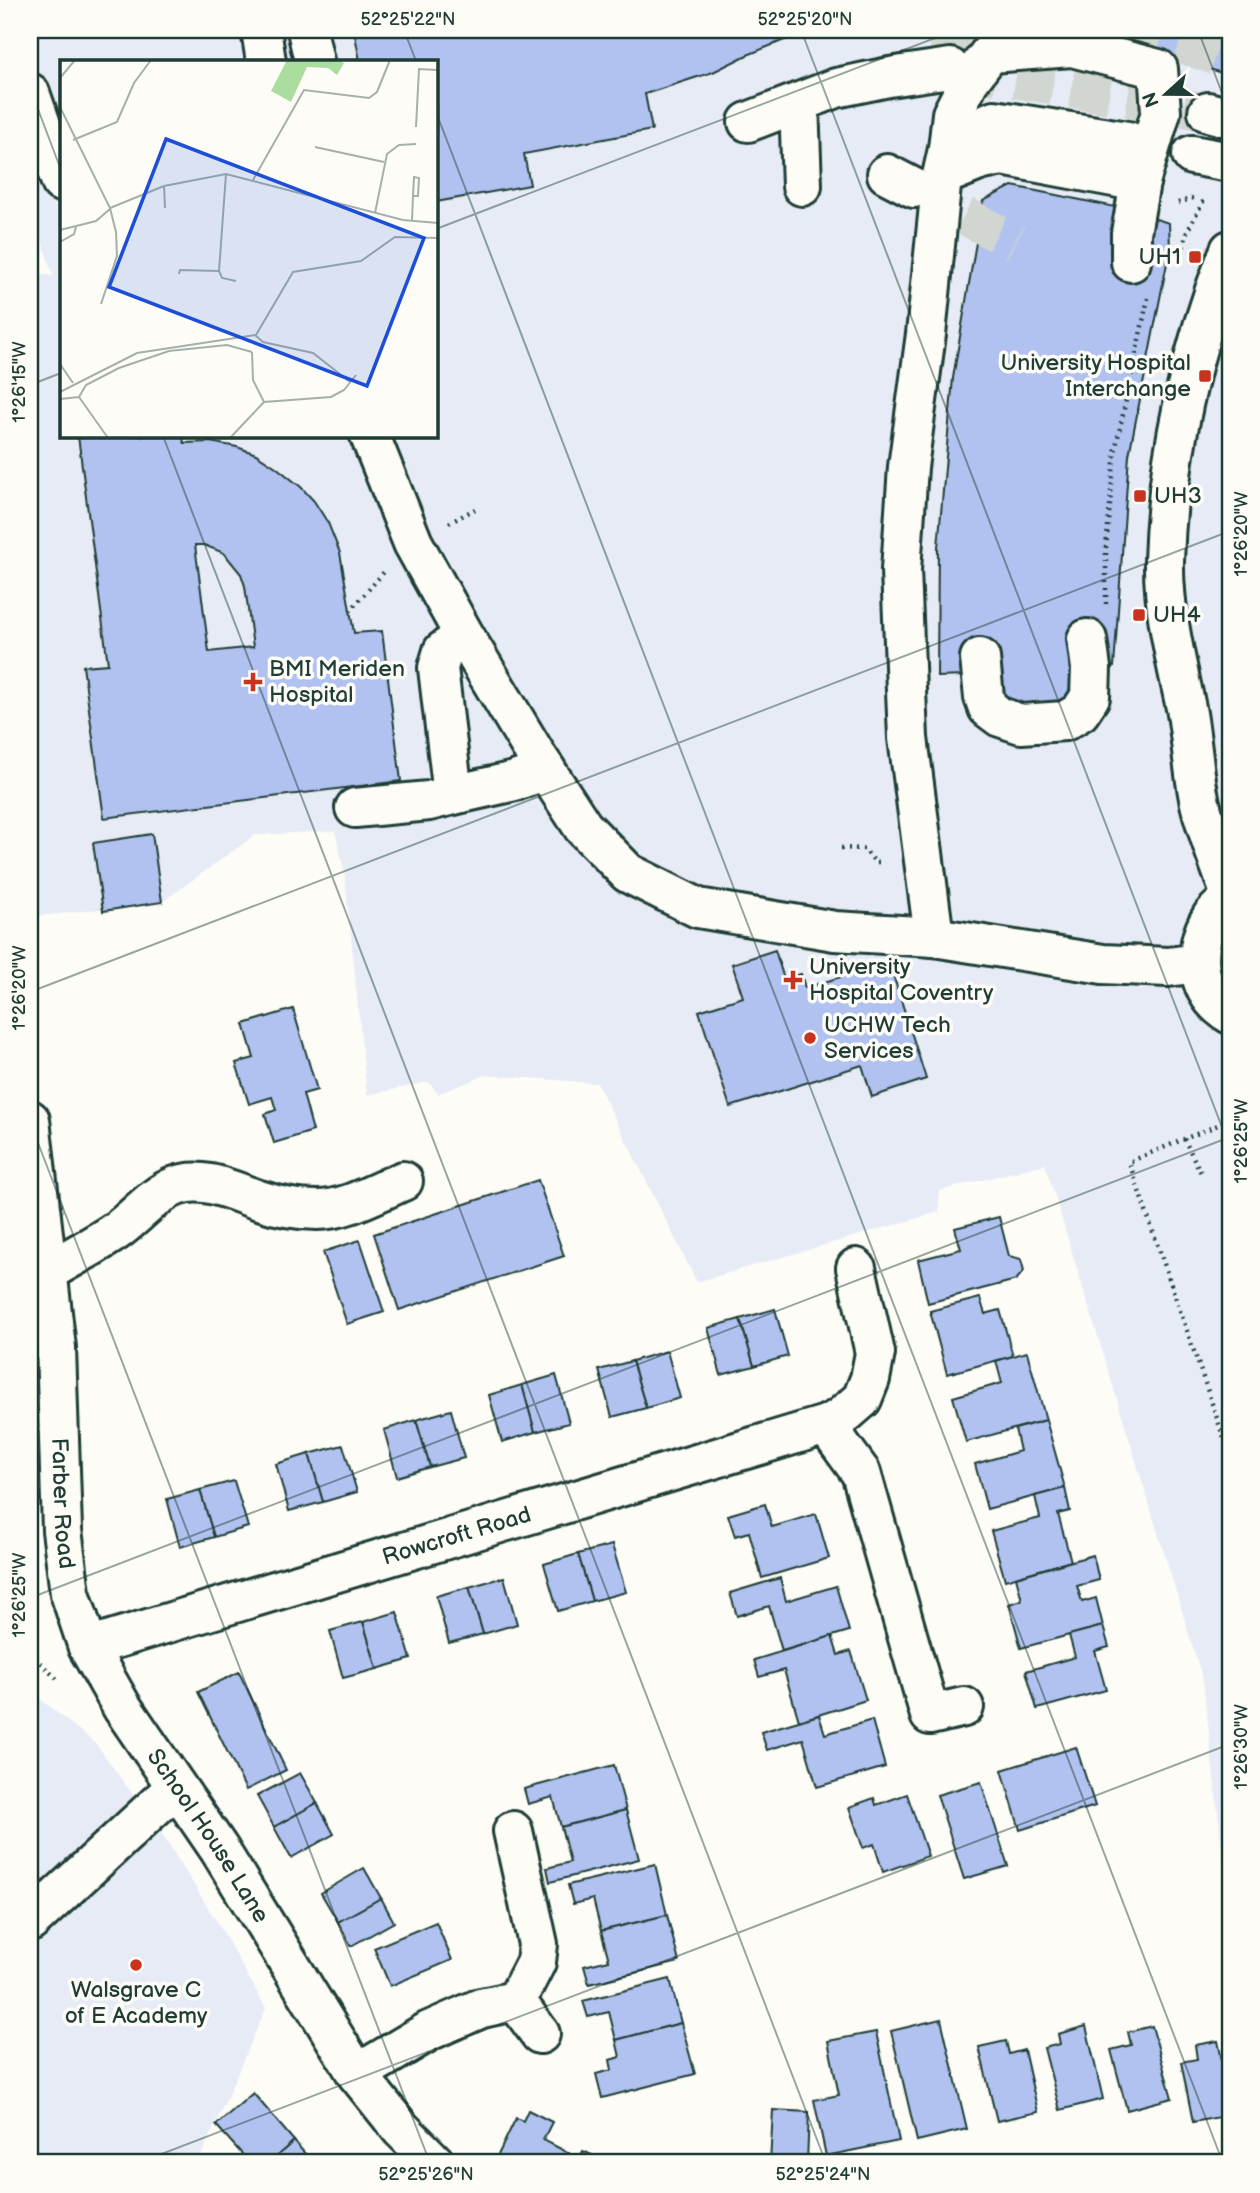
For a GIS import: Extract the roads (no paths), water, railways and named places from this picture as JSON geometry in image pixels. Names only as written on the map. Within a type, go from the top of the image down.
[{"type":"street","points":[[261,30],[266,60]]},
{"type":"street","points":[[307,30],[314,60]]},
{"type":"street","points":[[934,937],[908,738],[901,570],[908,467],[926,334],[923,172],[969,81],[989,53],[1072,47],[1158,69],[1161,112],[1140,181],[1131,233],[1141,275]]},
{"type":"street","points":[[748,122],[836,88],[950,68]]},
{"type":"street","points":[[30,93],[60,179]]},
{"type":"street","points":[[799,103],[802,186]]},
{"type":"street","points":[[1192,155],[1230,162]]},
{"type":"street","points":[[923,172],[1002,156],[1140,181]]},
{"type":"street","points":[[1230,250],[1201,340],[1180,421],[1169,496],[1164,563],[1170,629],[1188,717],[1200,803],[1230,894]]},
{"type":"street","points":[[371,438],[412,543],[464,635],[583,827],[628,873],[698,908],[835,932],[934,937],[1103,964],[1168,967],[1198,963]]},
{"type":"street","points":[[980,659],[984,697],[988,708],[999,717],[1021,724],[1065,721],[1080,712],[1090,698],[1097,626]]},
{"type":"street","points":[[453,795],[438,668],[443,651],[464,635]]},
{"type":"street","points":[[355,808],[429,801],[515,781],[546,769]]},
{"type":"street","points":[[1230,899],[1212,916],[1201,937],[1198,963],[1207,990],[1223,1010],[1230,1014]]},
{"type":"street","name":"Farber Road","points":[[30,1120],[56,1348],[44,1432],[62,1530],[70,1593]]},
{"type":"street","points":[[47,1272],[118,1230],[149,1204],[177,1186],[198,1183],[228,1188],[261,1201],[319,1210],[346,1204],[403,1181]]},
{"type":"street","name":"Rowcroft Road","points":[[88,1647],[840,1418],[862,1399],[870,1379],[875,1353],[856,1268]]},
{"type":"street","points":[[826,1424],[861,1474],[930,1715],[964,1707]]},
{"type":"street","name":"School House Lane","points":[[70,1593],[88,1647],[122,1707],[219,1849],[357,2074],[401,2129],[435,2163]]},
{"type":"street","points":[[30,1922],[176,1787]]},
{"type":"street","points":[[513,1831],[538,1944],[536,1962],[516,2001]]},
{"type":"street","points":[[357,2074],[429,2031],[481,2008],[516,2001]]},
{"type":"street","points":[[516,2001],[540,2034]]},
{"type":"tunnel","points":[[967,30],[949,42],[950,68],[1208,112]]},
{"type":"tunnel","points":[[1124,30],[1170,40],[1230,61]]},
{"type":"tunnel","points":[[914,188],[1015,243]]},
{"type":"place","name":"UH1","points":[[1195,257]]},
{"type":"place","name":"University Hospital Interchange","points":[[1205,376]]},
{"type":"place","name":"UH3","points":[[1140,496]]},
{"type":"place","name":"UH4","points":[[1139,615]]},
{"type":"place","name":"BMI Meriden Hospital","points":[[253,682]]},
{"type":"place","name":"University Hospital Coventry","points":[[793,980]]},
{"type":"place","name":"UCHW Tech Services","points":[[810,1038]]},
{"type":"place","name":"Walsgrave C of E Academy","points":[[136,1965]]}]
